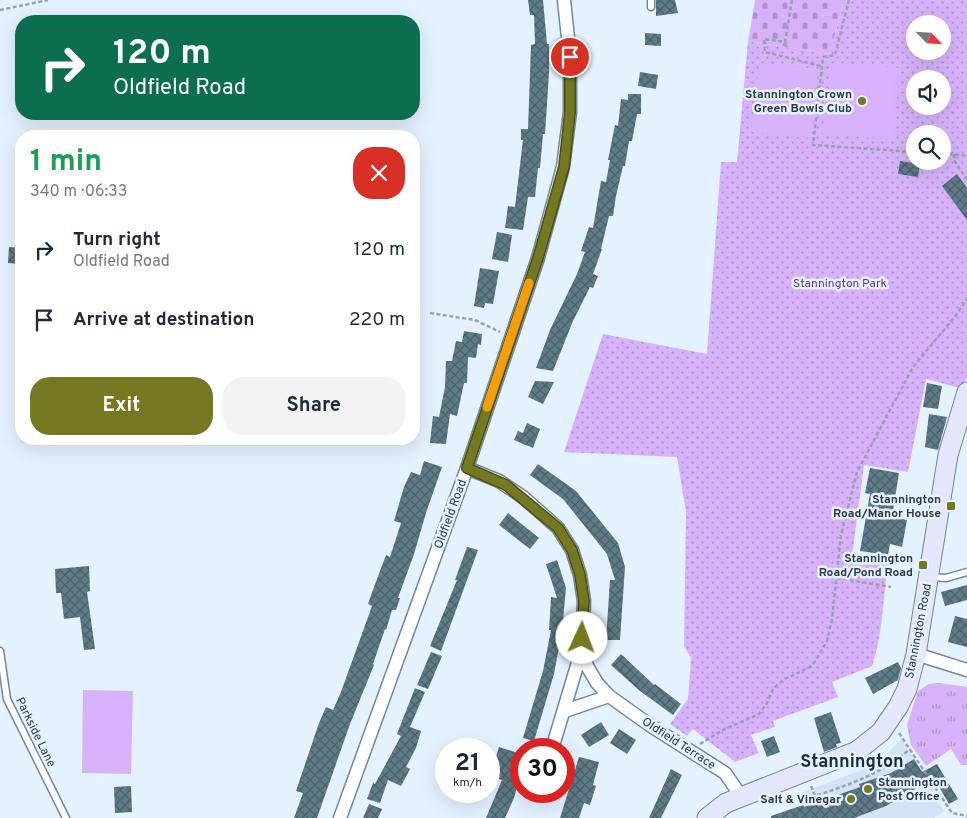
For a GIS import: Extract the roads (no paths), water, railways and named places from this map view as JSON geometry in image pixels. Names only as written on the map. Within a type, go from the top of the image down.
[{"type":"main road","name":"Stannington Road","points":[[708,818],[726,803],[741,796],[857,751],[881,732],[898,707],[907,689],[916,654],[948,455],[967,392]]},
{"type":"street","name":"Oldfield Road","points":[[340,818],[467,468],[538,258],[564,167],[570,112],[570,57],[564,0]]},
{"type":"street","name":"Oldfield Terrace","points":[[467,468],[499,481],[522,498],[558,528],[572,550],[580,575],[584,601],[582,649],[587,666],[597,683],[609,696],[725,773],[741,796]]},
{"type":"street","points":[[555,738],[582,649]]},
{"type":"street","points":[[916,654],[967,670]]},
{"type":"street","points":[[564,711],[609,696]]},
{"type":"lane","points":[[929,577],[946,578],[967,572]]},
{"type":"lane","name":"Parkside Lane","points":[[0,651],[7,699],[66,818]]},
{"type":"place","name":"Stannington Crown Green Bowls Club","points":[[862,101]]},
{"type":"place","name":"Stannington Road/Manor House","points":[[951,506]]},
{"type":"place","name":"Stannington Road/Pond Road","points":[[923,565]]},
{"type":"place","name":"Stannington Post Office","points":[[868,789]]},
{"type":"place","name":"Salt & Vinegar","points":[[851,799]]},
{"type":"district","name":"Stannington","points":[[852,761]]},
{"type":"park label","name":"Stannington Park","points":[[840,283]]}]
